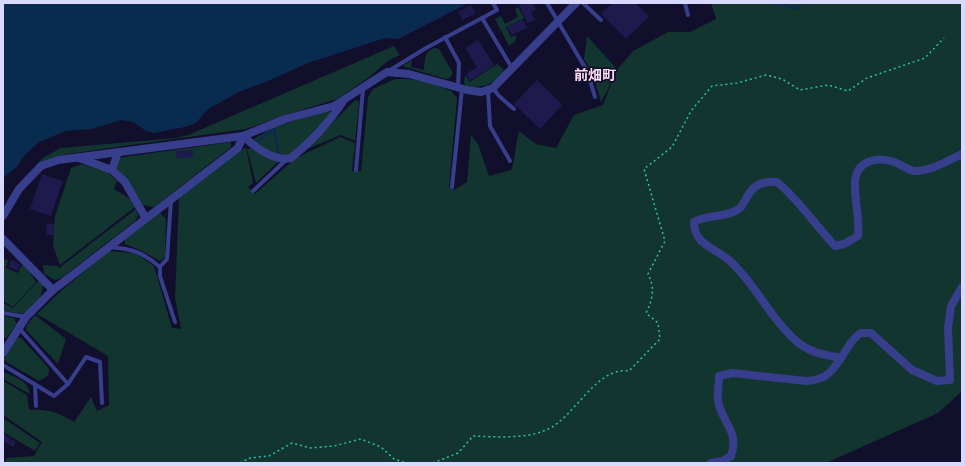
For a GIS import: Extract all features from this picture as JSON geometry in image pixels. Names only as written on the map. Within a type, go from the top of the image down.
[{"type":"street","points":[[3,216],[19,189],[41,166],[58,160],[78,157],[243,136],[285,119],[334,106],[363,89],[387,72],[409,74],[460,88],[481,92],[491,89],[576,3]]},
{"type":"street","points":[[243,136],[253,145],[275,157],[287,159],[305,147],[331,120],[344,100]]},
{"type":"street","points":[[4,347],[26,318],[54,290],[145,217],[238,148],[243,136]]},
{"type":"street","points":[[112,170],[118,152]]},
{"type":"street","points":[[840,358],[815,353],[796,341],[772,314],[752,284],[730,261],[703,242],[694,231],[694,222],[700,218],[733,212],[741,207],[754,186],[766,181],[777,182],[805,210],[835,246],[844,244],[858,236],[859,222],[855,182],[858,169],[864,162],[876,159],[893,162],[916,171],[931,167],[962,154]]},
{"type":"street","points":[[78,157],[112,170],[125,182],[145,217]]},
{"type":"street","points":[[3,239],[54,290]]},
{"type":"street","points":[[711,463],[723,461],[731,456],[734,448],[734,439],[718,401],[719,376],[732,373],[817,381],[826,377],[854,339],[861,333],[871,333],[912,370],[937,381],[950,380],[948,328],[952,306],[962,287]]},
{"type":"lane","points":[[387,72],[445,37],[497,10],[493,3]]},
{"type":"lane","points":[[547,3],[587,71],[595,97]]},
{"type":"lane","points":[[582,3],[601,20]]},
{"type":"lane","points":[[685,3],[688,15]]},
{"type":"lane","points":[[482,18],[512,68]]},
{"type":"lane","points":[[445,37],[459,63],[460,88],[452,187]]},
{"type":"lane","points":[[356,170],[363,89]]},
{"type":"lane","points":[[491,89],[514,109]]},
{"type":"lane","points":[[491,89],[490,126],[510,161]]},
{"type":"lane","points":[[253,191],[287,159]]},
{"type":"lane","points":[[171,198],[168,258],[160,266],[160,276],[175,322]]},
{"type":"lane","points":[[108,247],[134,249],[160,266]]},
{"type":"lane","points":[[3,313],[26,318]]},
{"type":"lane","points":[[19,328],[68,384]]},
{"type":"lane","points":[[3,365],[54,396],[68,384],[86,357],[100,362],[102,403]]},
{"type":"lane","points":[[35,384],[36,406]]},
{"type":"path","points":[[433,463],[458,453],[473,436],[495,437],[524,435],[547,430],[564,417],[603,378],[623,370],[630,371],[660,339],[658,323],[646,313],[651,302],[654,286],[648,274],[665,241],[644,169],[672,147],[690,111],[712,86],[737,83],[766,75],[782,79],[800,90],[828,85],[848,91],[867,78],[925,58],[944,38]]},
{"type":"path","points":[[240,463],[250,458],[269,456],[292,442],[310,448],[334,446],[361,439],[381,447],[394,459],[406,463]]},
{"type":"green space","points":[[711,3],[962,3],[962,391],[938,413],[826,463],[3,463],[7,458],[34,456],[42,442],[3,415],[3,381],[27,395],[29,410],[53,412],[74,422],[91,397],[97,411],[109,405],[108,356],[37,314],[62,290],[109,251],[136,253],[154,266],[172,328],[181,329],[175,299],[179,198],[246,147],[253,183],[248,187],[255,194],[296,158],[340,137],[355,143],[352,171],[361,171],[368,97],[373,89],[395,79],[408,79],[427,82],[451,91],[457,98],[449,187],[454,190],[467,182],[471,135],[478,144],[489,176],[511,170],[519,131],[536,144],[556,148],[574,115],[603,105],[616,71],[633,51],[668,32],[690,32],[716,19]]},
{"type":"green space","points":[[518,7],[524,18],[506,27],[511,37],[516,35],[515,40],[509,46],[495,19],[501,16],[505,24],[518,17],[515,9]]},
{"type":"green space","points":[[587,36],[615,67],[608,89],[601,102],[592,72],[584,59]]},
{"type":"green space","points":[[394,46],[400,55],[389,60],[368,78],[337,99],[246,129],[67,154],[52,158],[35,166],[44,157],[61,148],[176,138],[188,135]]},
{"type":"green space","points":[[431,49],[439,49],[453,73],[450,78],[446,79],[402,66],[412,60],[411,67],[424,70],[427,53]]},
{"type":"green space","points":[[497,64],[503,69],[503,72],[491,83],[477,87],[466,86],[464,83],[465,75],[470,82]]},
{"type":"green space","points":[[355,100],[359,101],[359,104],[355,141],[341,135],[307,149]]},
{"type":"green space","points":[[327,111],[331,113],[330,118],[290,155],[273,155],[255,144],[254,139],[274,127]]},
{"type":"green space","points":[[231,142],[231,147],[154,207],[143,205],[127,179],[117,169],[119,158]]},
{"type":"green space","points":[[252,148],[280,160],[256,183],[247,149]]},
{"type":"green space","points":[[82,164],[107,172],[117,181],[114,189],[130,199],[135,207],[60,265],[53,246],[55,216],[71,168]]},
{"type":"green space","points":[[136,209],[138,216],[135,221],[61,278],[55,280],[44,274],[43,265],[57,266],[59,268]]},
{"type":"green space","points":[[160,213],[166,219],[165,257],[160,261],[125,244],[125,239]]},
{"type":"green space","points":[[3,259],[8,260],[6,268],[18,273],[22,265],[27,268],[36,282],[13,307],[3,301]]},
{"type":"green space","points":[[39,280],[43,285],[41,296],[25,314],[3,311],[3,303],[13,308]]},
{"type":"green space","points":[[35,315],[66,339],[58,364],[26,330],[27,325]]},
{"type":"green space","points":[[3,316],[14,318],[17,324],[6,338],[3,338]]},
{"type":"green space","points":[[17,338],[21,338],[47,366],[49,370],[48,376],[39,381],[6,362],[4,359]]},
{"type":"green space","points":[[3,372],[24,382],[29,389],[30,394],[3,379]]},
{"type":"green space","points":[[3,418],[40,443],[35,451],[3,432]]},
{"type":"water","points":[[3,3],[469,3],[398,39],[385,38],[308,63],[239,92],[208,109],[196,123],[185,127],[154,133],[146,131],[133,122],[121,120],[92,129],[66,131],[39,142],[24,156],[17,167],[3,178]]},
{"type":"building","points":[[524,3],[533,3],[536,10],[531,12],[535,20],[527,23],[519,5]]},
{"type":"building","points":[[612,3],[635,3],[649,16],[626,39],[601,14]]},
{"type":"building","points":[[471,5],[476,13],[463,20],[458,12]]},
{"type":"building","points":[[523,19],[527,28],[512,35],[507,27]]},
{"type":"building","points":[[478,40],[494,65],[470,81],[466,74],[477,67],[465,48]]},
{"type":"building","points":[[537,80],[562,105],[540,129],[514,104]]},
{"type":"building","points":[[193,150],[193,157],[176,158],[176,151]]},
{"type":"building","points":[[42,174],[63,181],[51,216],[30,209]]},
{"type":"building","points":[[47,223],[54,224],[54,235],[46,235]]},
{"type":"building","points":[[11,260],[20,264],[18,271],[8,267]]},
{"type":"building","points":[[3,434],[16,442],[13,447],[3,441]]},
{"type":"waterway","points":[[778,3],[789,7],[798,8],[799,3]]},
{"type":"waterway","points":[[257,142],[275,129],[278,154]]},
{"type":"district","name":"前畑町","points":[[595,75]]}]
